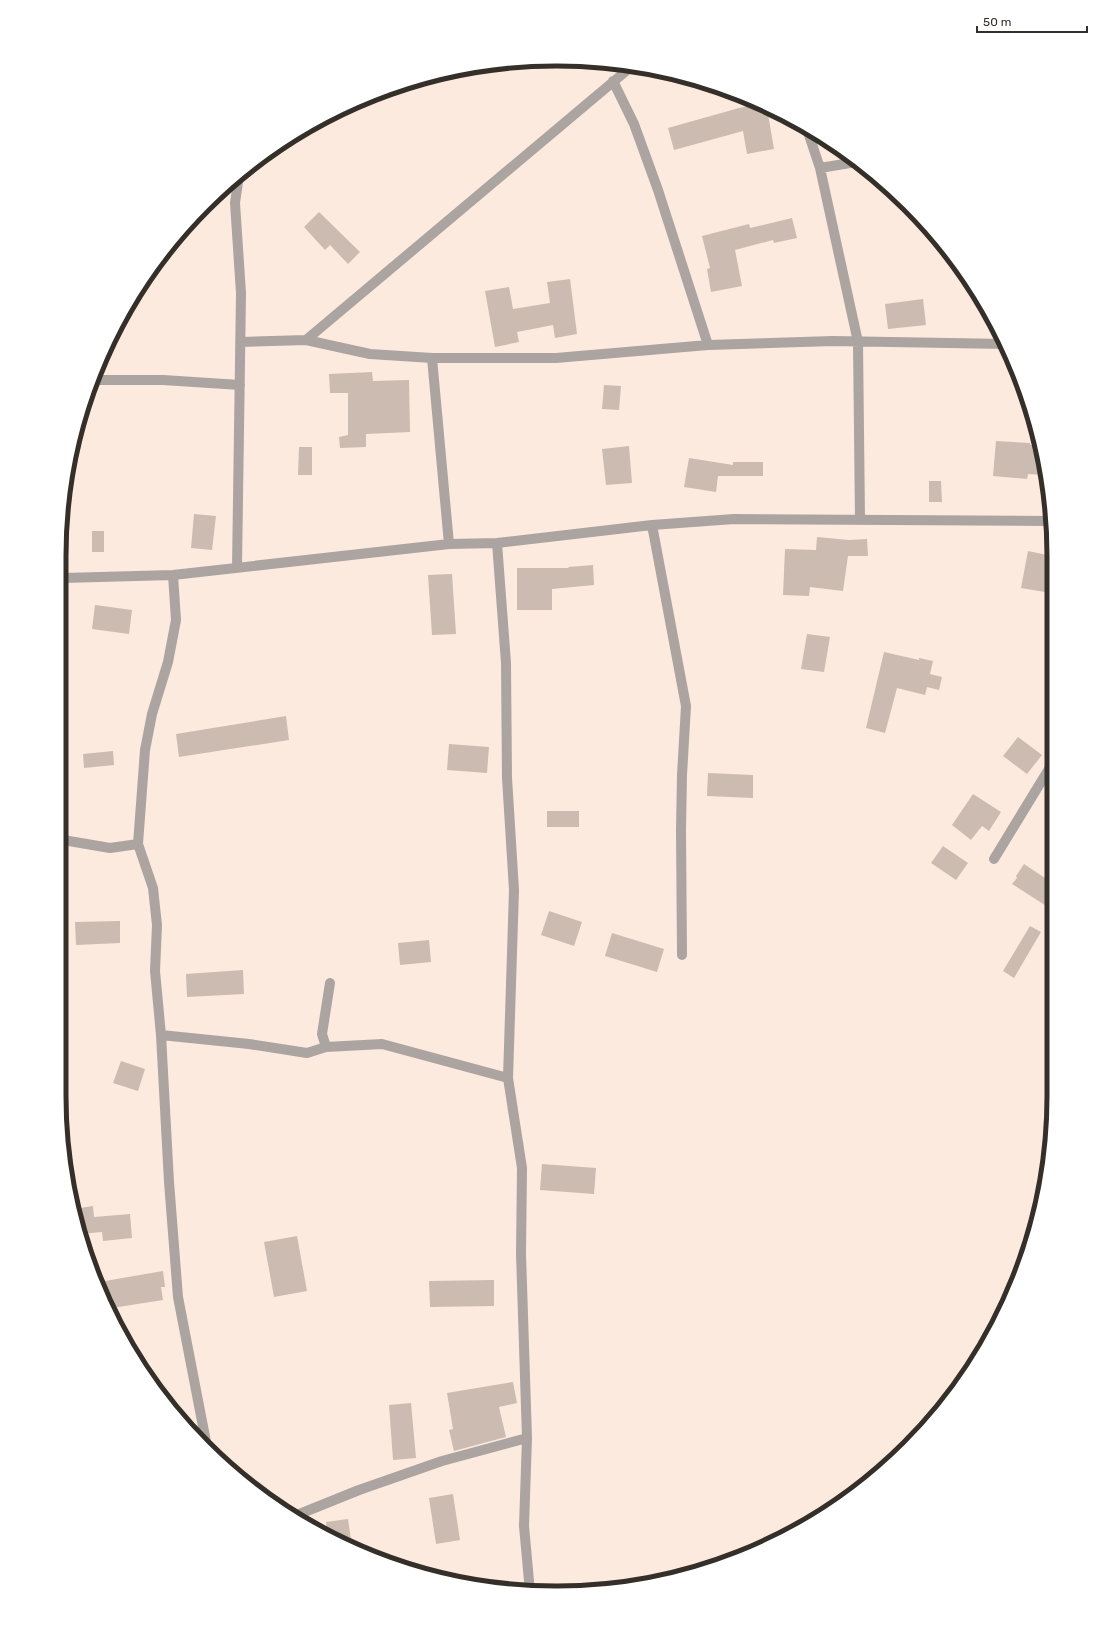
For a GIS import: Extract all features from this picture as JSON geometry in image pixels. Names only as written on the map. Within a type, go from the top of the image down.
[{"type":"street","points":[[306,340],[626,71]]},
{"type":"street","points":[[613,81],[634,124],[656,182],[708,345]]},
{"type":"street","points":[[810,137],[820,168],[858,342],[860,520]]},
{"type":"street","points":[[820,168],[849,163]]},
{"type":"street","points":[[237,567],[241,342],[241,293],[235,203],[238,184]]},
{"type":"street","points":[[241,342],[306,340],[370,354],[432,358],[556,358],[708,345],[858,342],[998,344]]},
{"type":"street","points":[[432,358],[449,544]]},
{"type":"street","points":[[99,380],[163,380],[240,385]]},
{"type":"street","points":[[66,578],[173,575],[449,544],[497,543],[652,524],[734,519],[1046,521]]},
{"type":"street","points":[[652,524],[686,706],[682,775],[681,830],[682,955]]},
{"type":"street","points":[[497,543],[506,663],[507,778],[514,890],[508,1078],[522,1168],[521,1254],[527,1438],[524,1526],[529,1585]]},
{"type":"street","points":[[173,575],[176,620],[168,662],[152,714],[145,750],[138,844],[154,888],[157,925],[155,971],[161,1035],[169,1182],[178,1297],[205,1437]]},
{"type":"street","points":[[994,859],[1047,772]]},
{"type":"street","points":[[66,841],[110,848],[138,844]]},
{"type":"street","points":[[326,1047],[322,1034],[330,983]]},
{"type":"street","points":[[161,1035],[249,1044],[307,1054],[326,1047],[382,1044],[508,1078]]},
{"type":"street","points":[[301,1514],[359,1490],[442,1461],[527,1438]]},
{"type":"building","points":[[750,106],[768,115],[774,149],[747,154],[743,131],[674,150],[668,128]]},
{"type":"building","points":[[319,212],[360,252],[348,264],[330,245],[325,250],[304,227]]},
{"type":"building","points":[[792,218],[797,238],[774,243],[773,240],[735,250],[742,286],[711,292],[707,269],[710,268],[702,236],[749,224],[750,228]]},
{"type":"building","points":[[570,279],[577,334],[555,338],[553,325],[517,332],[519,342],[495,347],[485,291],[509,287],[513,309],[550,303],[547,282]]},
{"type":"building","points":[[923,299],[926,325],[888,329],[885,304]]},
{"type":"building","points":[[372,372],[373,381],[409,380],[410,432],[366,434],[366,447],[340,448],[339,437],[348,435],[348,393],[330,393],[329,374]]},
{"type":"building","points":[[604,385],[621,386],[619,410],[602,409]]},
{"type":"building","points":[[996,441],[1030,443],[1030,445],[1034,445],[1040,475],[1028,474],[1027,479],[993,476]]},
{"type":"building","points":[[629,446],[632,483],[606,485],[602,449]]},
{"type":"building","points":[[299,447],[312,447],[312,475],[298,475]]},
{"type":"building","points":[[689,458],[733,465],[733,462],[763,462],[763,476],[718,476],[716,492],[684,487]]},
{"type":"building","points":[[929,481],[941,481],[942,502],[929,502]]},
{"type":"building","points":[[194,514],[216,516],[212,550],[191,548]]},
{"type":"building","points":[[92,531],[104,531],[104,552],[92,552]]},
{"type":"building","points":[[817,537],[849,540],[867,539],[868,556],[848,556],[843,591],[810,587],[809,596],[783,595],[785,549],[816,550]]},
{"type":"building","points":[[1028,551],[1047,555],[1047,582],[1045,592],[1021,588]]},
{"type":"building","points":[[593,565],[594,585],[552,589],[552,610],[517,610],[517,568],[569,568],[568,567]]},
{"type":"building","points":[[452,574],[456,634],[432,635],[428,575]]},
{"type":"building","points":[[95,605],[132,610],[129,634],[92,629]]},
{"type":"building","points":[[807,634],[830,637],[824,672],[801,669]]},
{"type":"building","points":[[884,652],[919,660],[919,658],[933,661],[930,674],[942,677],[939,690],[927,687],[925,695],[897,688],[885,733],[866,728]]},
{"type":"building","points":[[286,716],[289,740],[179,757],[176,734]]},
{"type":"building","points":[[1018,737],[1042,755],[1027,774],[1003,756]]},
{"type":"building","points":[[449,744],[489,747],[487,773],[447,770]]},
{"type":"building","points":[[113,751],[114,765],[84,768],[83,754]]},
{"type":"building","points":[[708,773],[753,775],[753,798],[707,796]]},
{"type":"building","points":[[973,794],[1001,812],[989,831],[982,826],[971,840],[952,825]]},
{"type":"building","points":[[547,811],[579,811],[579,827],[547,827]]},
{"type":"building","points":[[943,846],[968,863],[956,880],[931,863]]},
{"type":"building","points":[[1024,864],[1047,879],[1047,906],[1012,884],[1017,878],[1016,876]]},
{"type":"building","points":[[549,911],[582,922],[574,946],[541,935]]},
{"type":"building","points":[[120,921],[120,943],[76,945],[75,922]]},
{"type":"building","points":[[1030,926],[1041,932],[1014,978],[1003,971]]},
{"type":"building","points":[[612,933],[664,949],[657,972],[605,956]]},
{"type":"building","points":[[429,940],[431,962],[400,965],[398,943]]},
{"type":"building","points":[[243,970],[244,994],[187,997],[186,974]]},
{"type":"building","points":[[121,1061],[145,1069],[138,1091],[113,1083]]},
{"type":"building","points":[[542,1164],[596,1168],[594,1194],[540,1190]]},
{"type":"building","points":[[93,1206],[94,1217],[130,1214],[132,1238],[103,1241],[102,1232],[86,1233],[79,1208]]},
{"type":"building","points":[[297,1236],[307,1291],[274,1297],[264,1242]]},
{"type":"building","points":[[163,1271],[165,1287],[161,1287],[163,1300],[115,1308],[107,1291],[105,1281]]},
{"type":"building","points":[[494,1280],[494,1306],[430,1307],[429,1281]]},
{"type":"building","points":[[513,1382],[517,1403],[499,1407],[506,1437],[454,1451],[449,1430],[453,1429],[447,1393]]},
{"type":"building","points":[[411,1403],[416,1458],[393,1460],[389,1405]]},
{"type":"building","points":[[453,1494],[460,1540],[436,1544],[429,1498]]},
{"type":"building","points":[[348,1519],[351,1540],[327,1528],[326,1522]]}]
